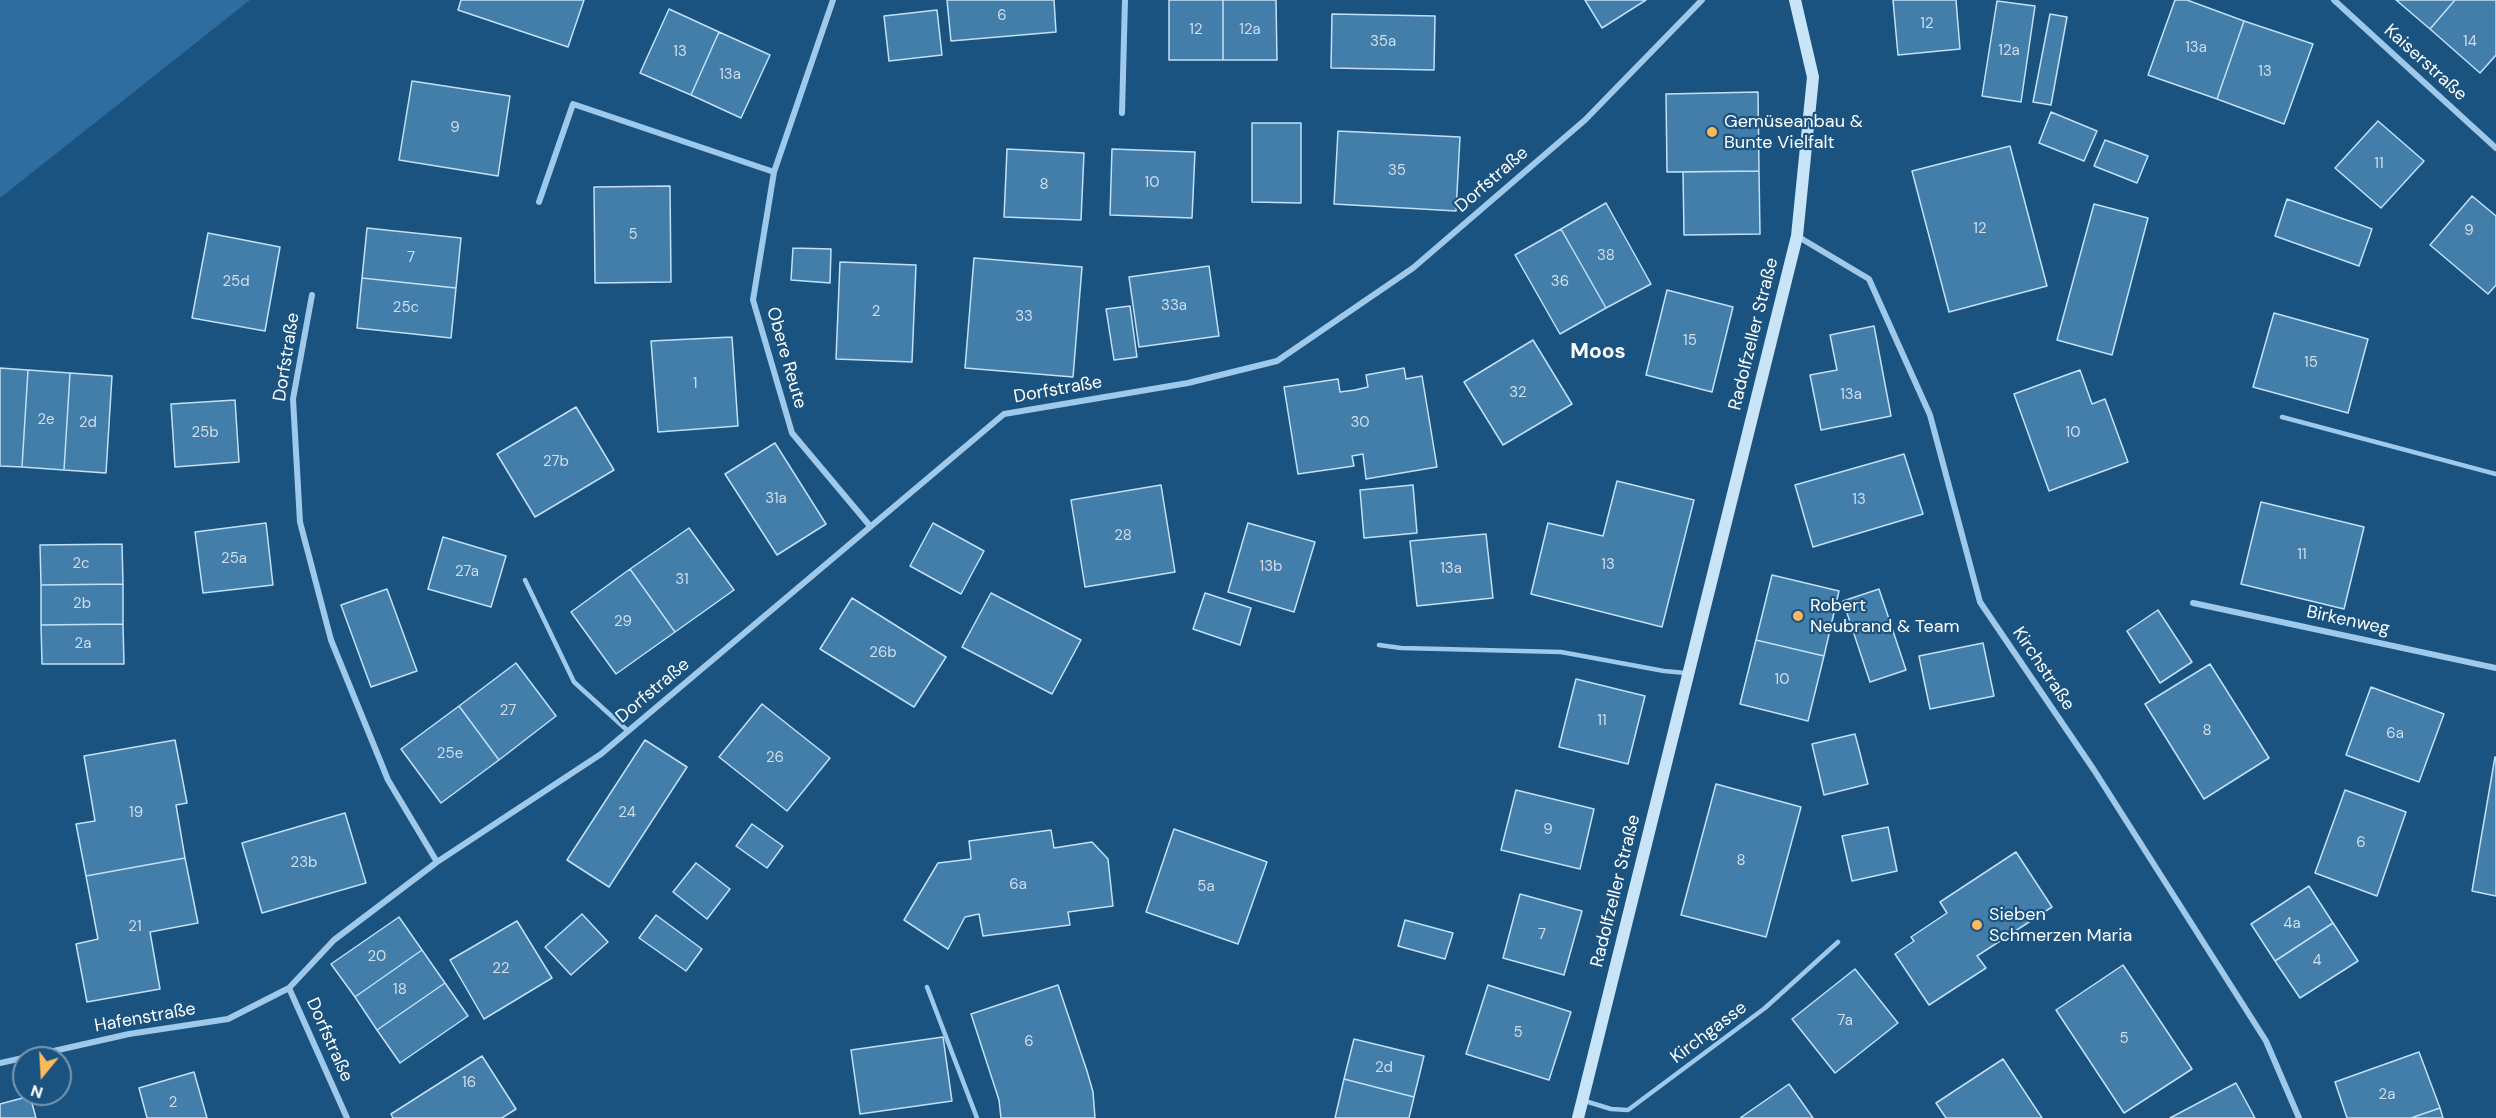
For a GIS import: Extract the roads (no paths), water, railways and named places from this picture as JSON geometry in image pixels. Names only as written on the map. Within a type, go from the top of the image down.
[{"type":"main road","name":"Radolfzeller Straße","points":[[1578,1118],[1797,236],[1813,76],[1795,0]]},
{"type":"street","name":"Obere Reute","points":[[833,0],[774,172],[753,300],[792,433],[870,526]]},
{"type":"street","points":[[1122,113],[1125,0]]},
{"type":"street","name":"Dorfstraße","points":[[347,1118],[289,988],[334,940],[437,862],[601,754],[1004,414],[1188,383],[1277,361],[1413,268],[1585,120],[1702,0]]},
{"type":"street","name":"Kaiserstraße","points":[[2334,0],[2496,148]]},
{"type":"street","points":[[539,202],[573,104],[774,172]]},
{"type":"street","name":"Kirchstraße","points":[[1797,236],[1869,279],[1930,415],[1980,602],[2094,770],[2266,1041],[2299,1118]]},
{"type":"street","name":"Dorfstraße","points":[[312,295],[293,399],[300,522],[332,639],[388,780],[437,862]]},
{"type":"street","name":"Birkenweg","points":[[2193,603],[2496,668]]},
{"type":"street","name":"Hafenstraße","points":[[0,1063],[129,1034],[228,1019],[289,988]]},
{"type":"lane","points":[[2282,417],[2496,474]]},
{"type":"lane","points":[[525,580],[574,682],[628,731]]},
{"type":"lane","points":[[1379,645],[1401,648],[1561,652],[1664,671],[1689,673]]},
{"type":"lane","name":"Kirchgasse","points":[[1582,1100],[1611,1109],[1628,1110],[1765,1008],[1838,942]]},
{"type":"lane","points":[[927,987],[977,1118]]},
{"type":"place","name":"Gemüseanbau & Bunte Vielfalt","points":[[1712,132]]},
{"type":"place","name":"Robert Neubrand & Team","points":[[1798,616]]},
{"type":"place","name":"Sieben Schmerzen Maria","points":[[1977,925]]},
{"type":"district","name":"Moos","points":[[1598,352]]}]
